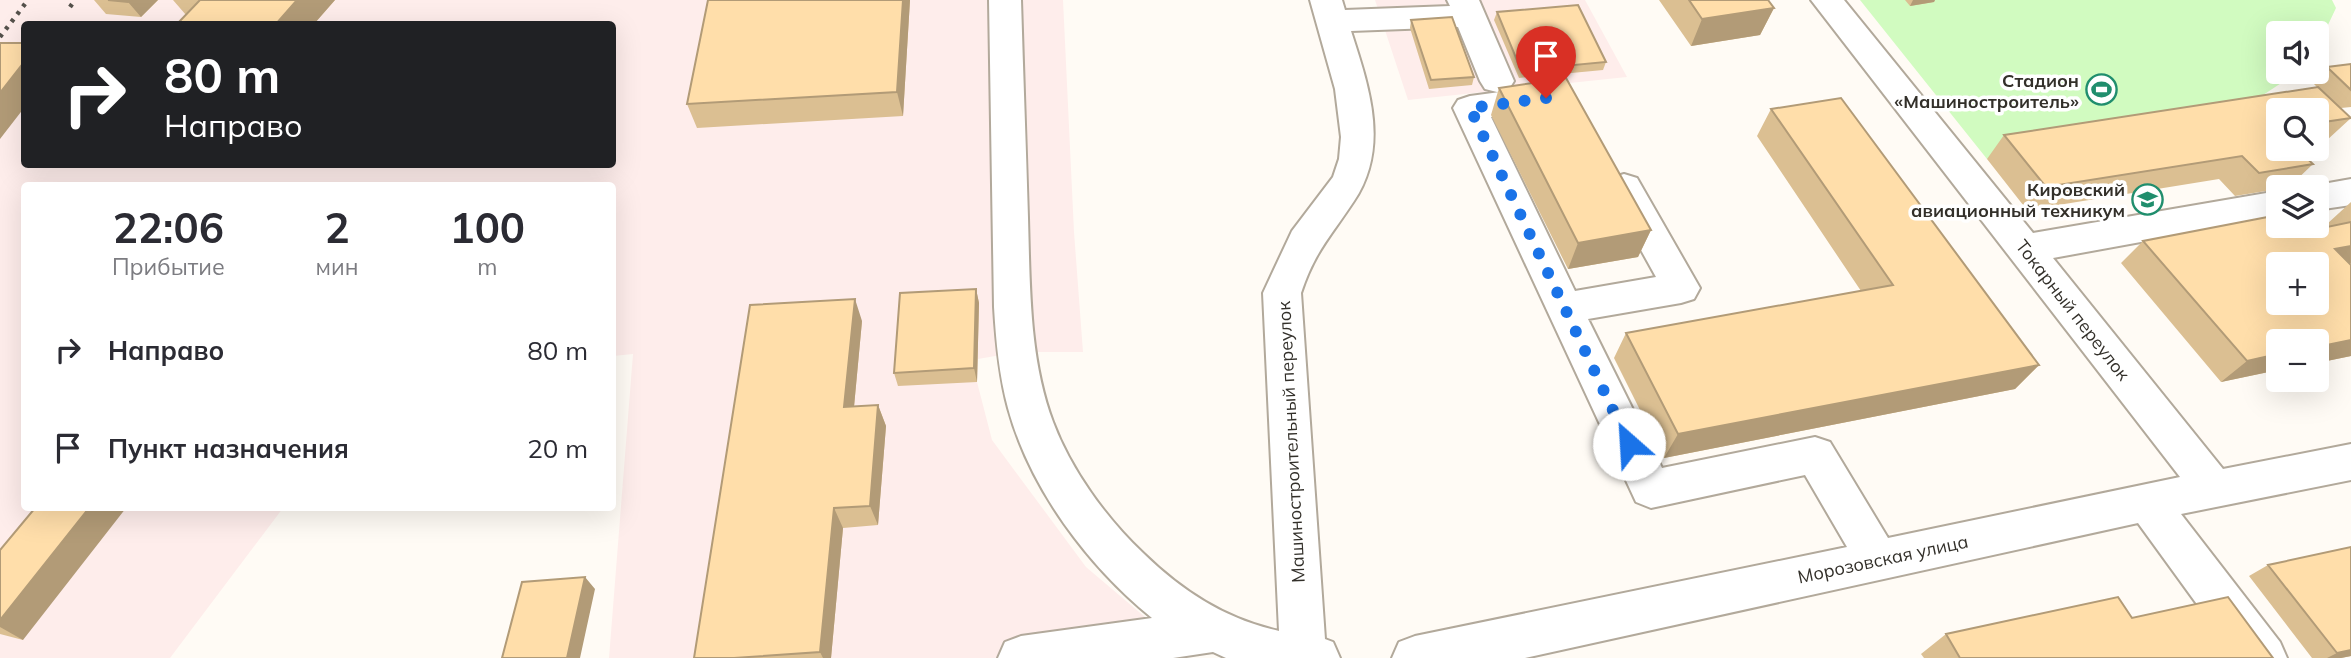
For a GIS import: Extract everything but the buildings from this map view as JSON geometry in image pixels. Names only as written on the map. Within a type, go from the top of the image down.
[{"type":"street","points":[[1005,0],[1012,280],[1018,352],[1024,396],[1050,463],[1118,561],[1174,610],[1212,631],[1264,650],[1304,658]]},
{"type":"street","name":"Токарный переулок","points":[[1826,0],[2214,489]]},
{"type":"street","points":[[1329,11],[1466,8],[1497,81]]},
{"type":"street","name":"Машиностроительный переулок","points":[[1304,658],[1282,293],[1293,262],[1352,176],[1359,145],[1355,106],[1329,11]]},
{"type":"street","points":[[1578,106],[1571,94],[1470,108],[1651,489],[1815,455],[1878,560]]},
{"type":"street","points":[[1564,308],[1681,288],[1606,155]]},
{"type":"street","points":[[2329,195],[2351,191]]},
{"type":"street","points":[[2025,249],[2266,206]]},
{"type":"street","name":"Морозовская улица","points":[[1415,658],[2147,502],[2351,462]]},
{"type":"street","points":[[2147,502],[2264,658]]},
{"type":"street","points":[[1021,658],[1212,631]]},
{"type":"shaded area","points":[[0,0],[1063,0],[1074,232],[1083,352],[1018,352],[978,359],[977,382],[992,440],[1086,567],[1165,634],[1108,658],[609,658],[633,354],[616,356],[616,182],[21,182],[21,511],[281,511],[170,658],[0,658]]},
{"type":"shaded area","points":[[1375,0],[1585,0],[1627,77],[1408,100]]},
{"type":"green space","name":"Стадион «Машиностроитель»","points":[[1860,0],[2332,0],[2336,8],[2329,23],[2266,21],[2266,84],[2280,84],[2248,105],[2193,127],[1987,159]]},
{"type":"railway","points":[[0,37],[28,0]]},
{"type":"railway","points":[[70,7],[75,0]]},
{"type":"place","name":"Стадион «Машиностроитель»","points":[[2102,90]]},
{"type":"place","name":"Кировский авиационный техникум","points":[[2148,199]]},
{"type":"route","points":[[1546,98],[1470,108],[1629,444]]}]
